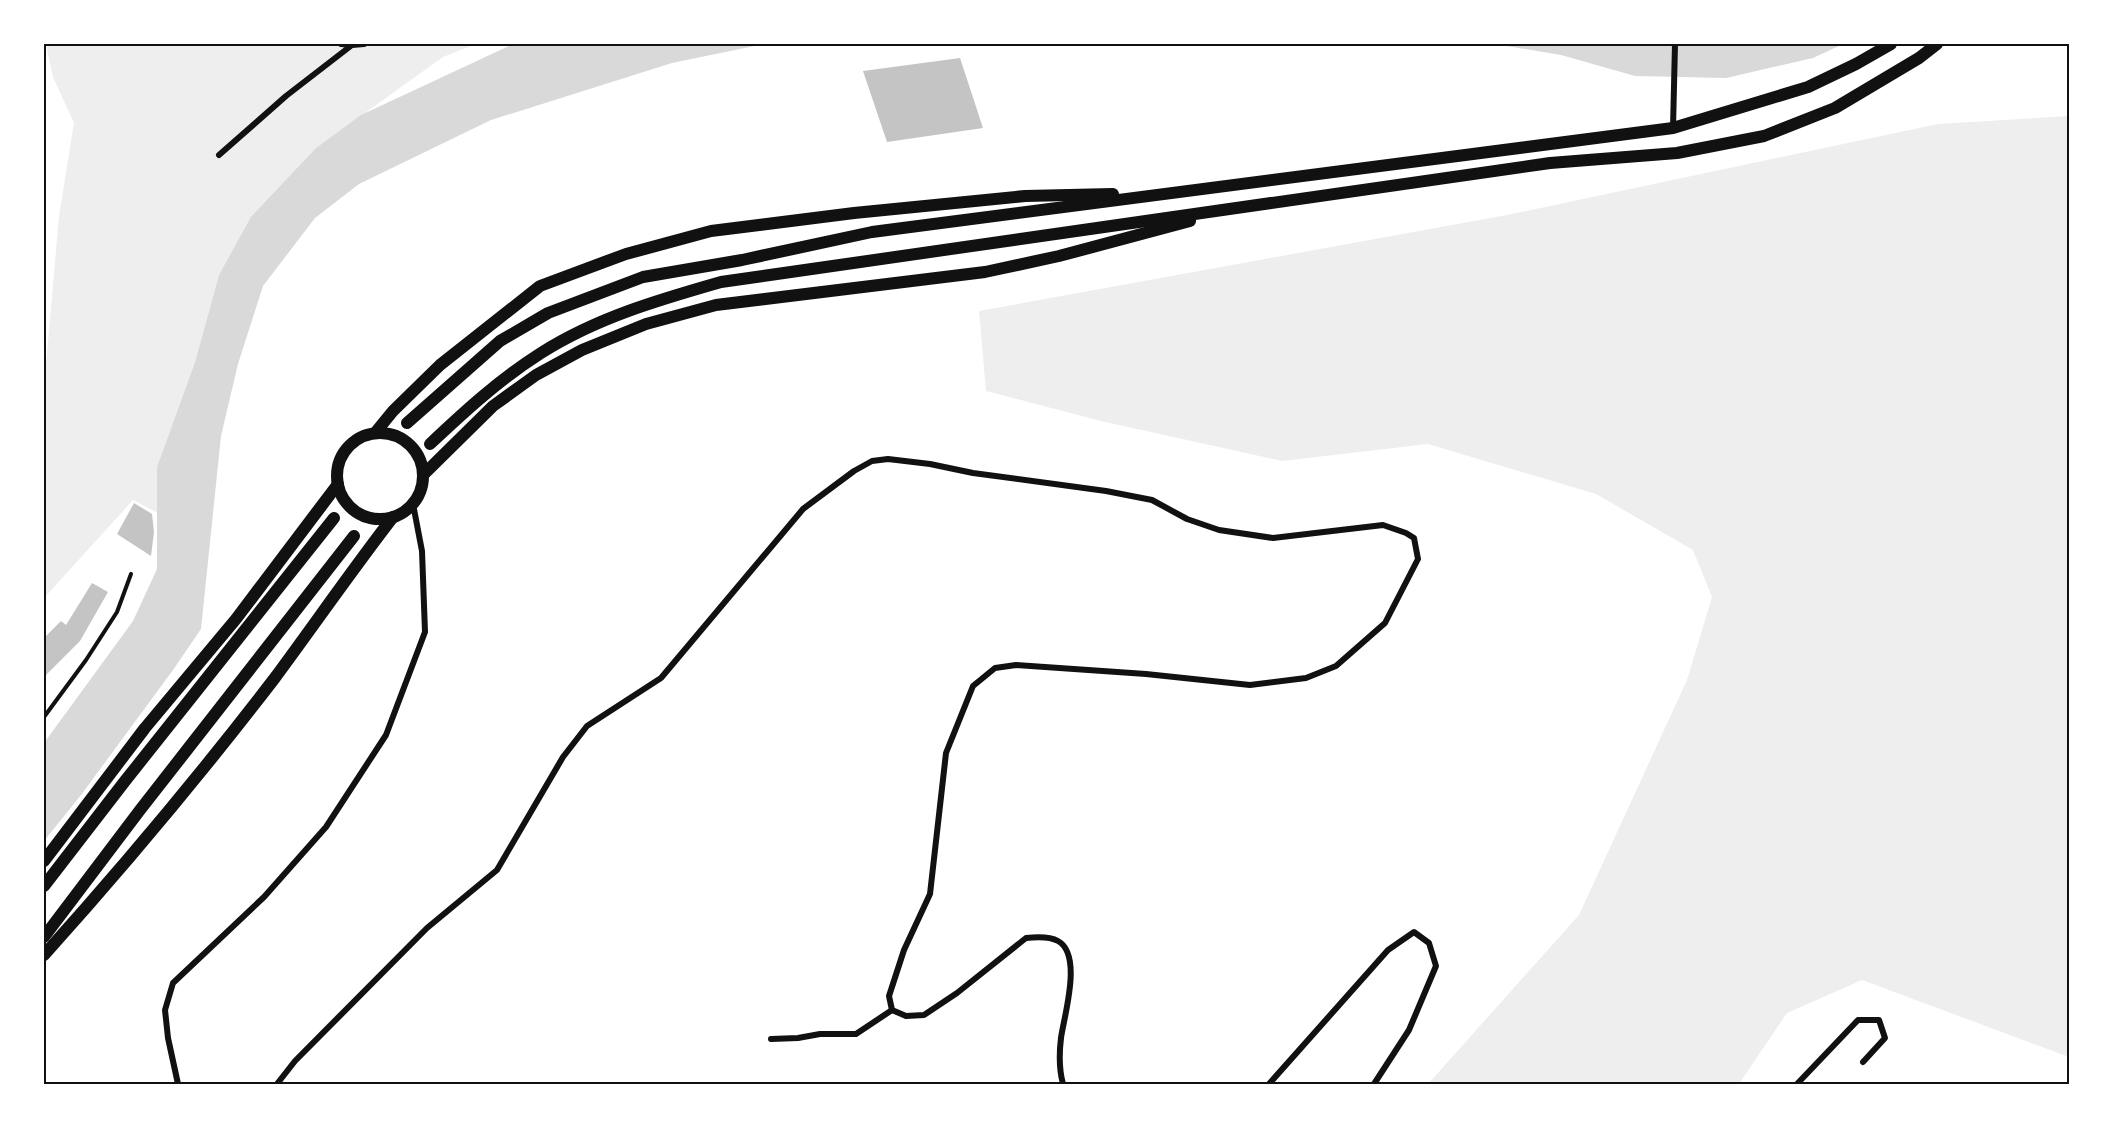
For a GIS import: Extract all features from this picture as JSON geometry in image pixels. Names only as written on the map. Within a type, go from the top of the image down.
[{"type":"highway","points":[[407,423],[500,341],[548,313],[643,277],[742,260],[872,232],[1673,128],[1808,87],[1891,44]]},
{"type":"highway","points":[[430,444],[487,391],[542,352],[638,306],[720,282],[1550,163],[1677,153],[1764,136],[1835,108],[1919,58],[1937,44]]},
{"type":"highway","points":[[375,433],[393,411],[440,365],[540,286],[626,254],[711,231],[854,213],[1025,196],[1178,193]]},
{"type":"highway","points":[[423,475],[493,406],[536,375],[582,350],[646,324],[716,304],[985,272],[1059,256],[1247,207]]},
{"type":"highway","points":[[375,433],[387,433],[409,443],[422,463],[423,475],[422,486],[413,504],[404,512],[381,519],[358,513],[349,505],[342,496],[337,472],[339,461],[353,442],[375,433]]},
{"type":"highway","points":[[44,861],[145,728],[236,619],[338,484]]},
{"type":"highway","points":[[44,955],[108,884],[274,679],[393,517]]},
{"type":"highway","points":[[44,886],[334,518]]},
{"type":"highway","points":[[44,937],[354,536]]},
{"type":"street","points":[[341,44],[364,44]]},
{"type":"street","points":[[1673,128],[1675,44]]},
{"type":"street","points":[[219,155],[286,96],[352,45]]},
{"type":"street","points":[[277,1084],[295,1061],[427,928],[497,870],[564,757],[587,726],[661,678],[803,509],[854,471],[872,461],[888,459],[930,464],[973,474],[1106,491],[1152,500],[1187,519],[1219,530],[1262,537],[1273,538],[1383,525],[1414,538],[1418,559],[1385,623],[1336,666],[1306,678],[1250,685],[1146,674],[1016,665],[995,668],[973,686],[946,753],[930,894],[904,950],[890,996],[892,1010]]},
{"type":"street","points":[[178,1084],[168,1038],[165,1010],[173,983],[264,897],[326,827],[386,735],[425,632],[422,551],[413,504]]},
{"type":"street","points":[[1269,1084],[1388,950],[1414,932],[1429,943],[1436,966],[1409,1030],[1374,1084]]},
{"type":"street","points":[[892,1010],[906,1016],[924,1016],[1026,938],[1040,937],[1058,941],[1067,950],[1071,979],[1061,1040],[1059,1072],[1063,1084]]},
{"type":"street","points":[[771,1039],[820,1034],[856,1034],[892,1010]]},
{"type":"street","points":[[1797,1084],[1858,1020],[1879,1020],[1885,1038],[1863,1062]]},
{"type":"lane","points":[[44,717],[86,660],[117,612],[131,574]]},
{"type":"shaded area","points":[[46,44],[476,44],[443,57],[316,148],[219,275],[195,362],[157,467],[158,513],[133,500],[44,598],[44,388],[59,216],[74,123],[53,77]]},
{"type":"shaded area","points":[[513,44],[764,44],[672,63],[491,120],[359,184],[315,218],[263,286],[238,364],[221,436],[201,629],[81,795],[44,841],[44,743],[133,621],[157,569],[157,467],[195,362],[219,275],[251,217],[316,148],[361,115]]},
{"type":"shaded area","points":[[1495,44],[1843,44],[1813,58],[1726,78],[1635,76],[1561,55]]},
{"type":"shaded area","points":[[2069,116],[2069,1057],[1862,980],[1787,1013],[1739,1084],[1428,1084],[1579,915],[1687,680],[1712,597],[1693,550],[1596,494],[1428,444],[1282,461],[1101,421],[986,391],[979,311],[1507,215],[1938,124]]},
{"type":"building","points":[[960,58],[983,128],[887,142],[863,71]]},
{"type":"building","points":[[134,503],[152,514],[154,532],[151,556],[117,534]]},
{"type":"building","points":[[92,583],[108,592],[80,641],[44,677],[44,638],[61,621],[66,625]]}]
